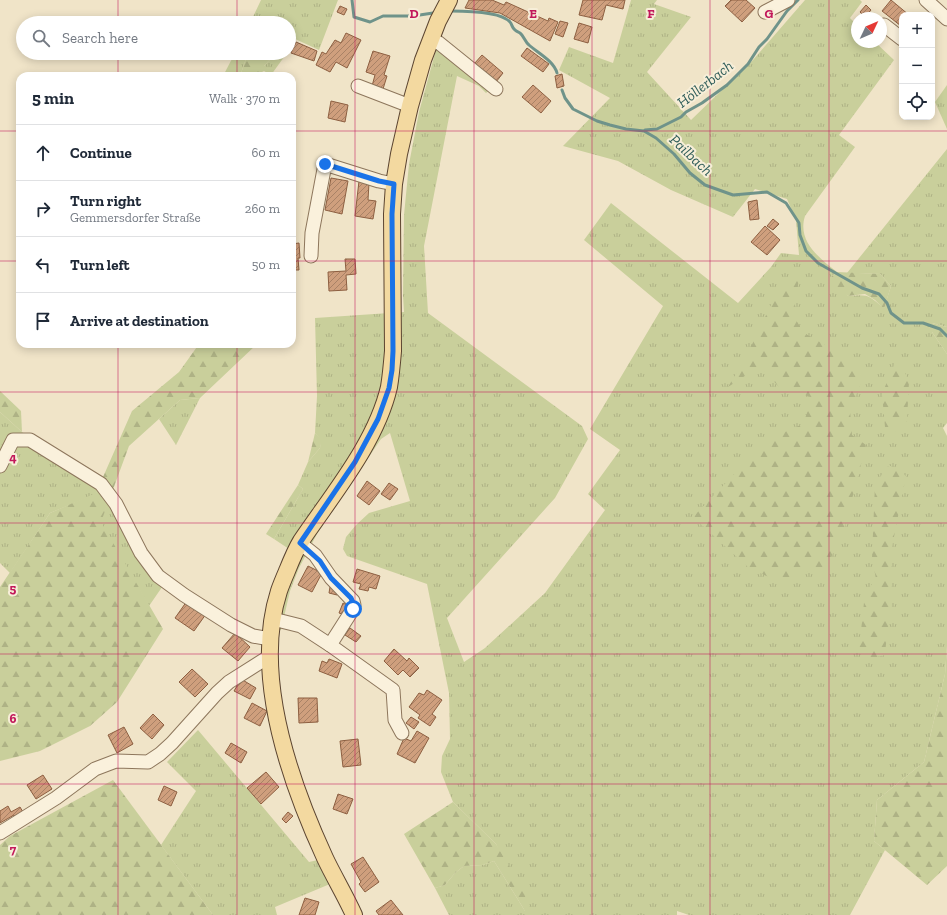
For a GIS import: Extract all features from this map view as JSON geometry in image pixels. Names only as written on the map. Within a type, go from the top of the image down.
[{"type":"main road","points":[[354,915],[346,896],[326,859],[293,780],[274,703],[271,681],[270,639],[278,592],[292,559],[300,543],[355,462],[378,419],[389,388],[393,351],[392,214],[394,184],[410,106],[431,38],[449,0]]},
{"type":"street","points":[[765,12],[788,0]]},
{"type":"street","points":[[930,8],[947,18]]},
{"type":"street","points":[[887,27],[899,37]]},
{"type":"street","points":[[431,38],[496,89]]},
{"type":"street","points":[[358,86],[410,106]]},
{"type":"street","points":[[311,256],[312,233],[325,164],[379,181],[394,184]]},
{"type":"street","points":[[0,466],[13,440],[30,440],[101,484],[116,504],[141,553],[158,576],[184,595],[231,625],[253,636],[270,639]]},
{"type":"street","points":[[300,543],[315,555],[331,578],[353,601],[353,609],[330,645]]},
{"type":"street","points":[[273,619],[301,626],[393,690],[395,720],[402,733]]},
{"type":"street","points":[[0,833],[56,798],[95,769],[116,761],[148,762],[172,743],[216,693],[229,682],[270,656]]},
{"type":"green space","points":[[261,0],[338,0],[319,50],[296,39],[296,16],[253,16]]},
{"type":"green space","points":[[631,0],[657,0],[654,4],[691,17],[647,72],[691,120],[753,60],[805,0],[860,0],[862,2],[854,12],[851,12],[851,48],[881,48],[894,60],[839,135],[855,147],[805,216],[803,225],[804,233],[811,248],[823,261],[837,272],[831,277],[848,296],[868,296],[884,308],[891,286],[880,274],[847,273],[947,149],[947,327],[932,323],[932,332],[947,354],[947,423],[943,428],[947,436],[947,646],[945,674],[924,762],[877,800],[874,841],[885,850],[850,915],[689,915],[677,911],[677,915],[449,915],[435,888],[445,885],[455,873],[464,866],[483,865],[494,861],[525,911],[496,844],[453,802],[441,772],[442,756],[450,739],[449,693],[427,584],[347,556],[343,549],[346,537],[369,513],[410,501],[390,433],[381,439],[317,534],[299,568],[290,591],[281,630],[264,628],[264,615],[289,549],[274,539],[303,489],[298,485],[308,462],[320,448],[321,439],[315,433],[317,396],[315,318],[404,312],[404,215],[409,164],[419,112],[437,46],[491,89],[486,93],[479,86],[457,76],[424,246],[428,313],[582,426],[588,439],[555,498],[447,618],[464,662],[485,648],[545,593],[605,510],[588,494],[620,450],[590,429],[663,306],[584,240],[611,203],[738,303],[771,267],[781,253],[799,255],[796,220],[787,199],[755,189],[733,217],[671,190],[618,161],[563,146],[610,98],[559,70],[569,47],[613,63]]},
{"type":"green space","points":[[231,60],[246,60],[241,72],[225,72]]},
{"type":"green space","points":[[246,60],[270,60],[264,66],[264,71],[262,72],[241,72]]},
{"type":"green space","points":[[270,60],[282,60],[273,72],[264,71],[264,66]]},
{"type":"green space","points":[[947,85],[947,129],[935,102]]},
{"type":"green space","points":[[837,272],[880,274],[891,286],[884,309],[875,300],[865,294],[848,296],[833,286],[831,277]]},
{"type":"green space","points":[[799,279],[793,315],[804,333],[847,357],[865,373],[850,410],[852,435],[866,445],[845,526],[825,571],[808,571],[782,583],[749,568],[693,517],[768,439],[803,424],[811,397],[779,387],[760,366],[728,387],[746,357],[780,286]]},
{"type":"green space","points":[[932,323],[947,327],[947,354],[927,327]]},
{"type":"green space","points":[[196,348],[253,348],[200,398],[180,400],[129,446],[101,522],[163,629],[117,702],[90,726],[40,751],[0,761],[0,587],[50,513],[96,493],[132,411],[179,372]]},
{"type":"green space","points":[[897,358],[909,381],[907,421],[892,434],[885,427],[882,394]]},
{"type":"green space","points":[[0,391],[21,411],[22,432],[0,412]]},
{"type":"green space","points":[[200,398],[176,445],[159,419],[180,400]]},
{"type":"green space","points":[[0,412],[22,432],[101,481],[96,494],[50,513],[10,573],[0,563]]},
{"type":"green space","points":[[315,433],[322,439],[320,448],[308,462]]},
{"type":"green space","points":[[889,465],[906,476],[891,552],[892,611],[887,633],[885,655],[868,659],[859,650],[865,593],[876,579],[872,558],[875,484]]},
{"type":"green space","points":[[298,485],[303,489],[274,539],[266,534]]},
{"type":"green space","points":[[112,492],[146,551],[169,577],[149,606],[100,522]]},
{"type":"green space","points":[[947,646],[947,866],[927,885],[874,841],[877,800],[924,762],[945,674]]},
{"type":"green space","points":[[198,730],[309,862],[318,860],[330,884],[275,907],[277,915],[213,915],[161,845],[196,791],[167,762]]},
{"type":"green space","points":[[113,780],[213,915],[0,915],[0,845],[10,836]]},
{"type":"green space","points":[[453,802],[496,844],[521,886],[531,909],[525,911],[494,861],[483,865],[464,866],[455,873],[445,885],[435,888],[404,834]]},
{"type":"building","points":[[469,0],[492,0],[504,5],[506,2],[548,21],[549,18],[558,22],[550,41],[500,13],[465,8]]},
{"type":"building","points":[[583,0],[625,0],[623,9],[606,5],[602,20],[579,15]]},
{"type":"building","points":[[731,0],[746,0],[755,8],[742,22],[725,6]]},
{"type":"building","points":[[891,0],[905,12],[899,12],[899,24],[887,15],[887,12],[882,11]]},
{"type":"building","points":[[866,5],[871,10],[869,12],[860,12]]},
{"type":"building","points":[[340,6],[347,9],[344,15],[337,12]]},
{"type":"building","points":[[560,21],[568,23],[563,37],[555,34]]},
{"type":"building","points":[[579,23],[592,27],[588,43],[574,39]]},
{"type":"building","points":[[346,33],[361,40],[347,68],[336,62],[330,72],[316,65],[322,52],[326,54],[335,40],[341,43]]},
{"type":"building","points":[[296,42],[317,51],[314,61],[296,55]]},
{"type":"building","points":[[527,48],[549,64],[543,72],[521,56]]},
{"type":"building","points":[[373,51],[390,56],[384,75],[387,76],[383,89],[372,86],[375,75],[366,72]]},
{"type":"building","points":[[482,55],[503,73],[496,82],[474,64]]},
{"type":"building","points":[[562,74],[564,86],[557,88],[555,76]]},
{"type":"building","points":[[533,85],[551,101],[541,113],[522,97]]},
{"type":"building","points":[[331,101],[348,105],[345,122],[328,118]]},
{"type":"building","points":[[331,178],[348,181],[342,214],[325,210]]},
{"type":"building","points":[[359,181],[369,183],[368,200],[376,201],[373,219],[355,216]]},
{"type":"building","points":[[757,200],[759,219],[750,220],[748,202]]},
{"type":"building","points":[[773,219],[779,224],[773,230],[767,226]]},
{"type":"building","points":[[765,226],[780,240],[767,255],[751,242]]},
{"type":"building","points":[[296,243],[299,243],[299,270],[296,270]]},
{"type":"building","points":[[345,259],[355,259],[356,274],[346,275],[347,290],[329,291],[328,272],[346,271]]},
{"type":"building","points":[[367,481],[380,491],[369,505],[357,496]]},
{"type":"building","points":[[389,483],[398,489],[390,500],[381,494]]},
{"type":"building","points":[[308,566],[322,573],[312,592],[298,585]]},
{"type":"building","points":[[357,569],[380,576],[376,589],[369,587],[368,591],[359,589],[361,584],[353,582]]},
{"type":"building","points":[[330,587],[339,589],[337,595],[329,593]]},
{"type":"building","points":[[187,601],[206,614],[194,631],[175,618]]},
{"type":"building","points":[[343,603],[349,606],[345,615],[339,613]]},
{"type":"building","points":[[350,628],[361,636],[356,642],[345,635]]},
{"type":"building","points":[[235,633],[250,647],[238,661],[222,648]]},
{"type":"building","points":[[394,649],[407,661],[409,658],[419,668],[410,677],[403,670],[398,675],[384,661]]},
{"type":"building","points":[[329,659],[342,664],[337,678],[319,671],[322,661],[327,663]]},
{"type":"building","points":[[192,669],[208,684],[195,697],[179,682]]},
{"type":"building","points":[[241,679],[256,688],[250,699],[234,691]]},
{"type":"building","points":[[427,690],[442,700],[432,714],[436,717],[430,726],[418,718],[420,715],[409,707],[419,693],[424,695]]},
{"type":"building","points":[[298,698],[317,698],[318,722],[299,723]]},
{"type":"building","points":[[252,703],[267,711],[260,726],[244,718]]},
{"type":"building","points":[[153,714],[164,725],[152,739],[140,728]]},
{"type":"building","points":[[411,717],[419,722],[414,729],[406,723]]},
{"type":"building","points":[[124,727],[133,744],[117,753],[108,735]]},
{"type":"building","points":[[417,731],[429,738],[415,763],[397,754],[404,738],[411,741]]},
{"type":"building","points":[[358,739],[361,765],[343,767],[340,741]]},
{"type":"building","points":[[231,743],[247,752],[241,763],[225,753]]},
{"type":"building","points":[[266,772],[279,787],[261,804],[247,788]]},
{"type":"building","points":[[43,775],[52,789],[36,799],[27,785]]},
{"type":"building","points":[[164,786],[177,792],[171,806],[158,800]]},
{"type":"building","points":[[338,794],[353,799],[347,814],[333,809]]},
{"type":"building","points":[[8,806],[11,812],[20,807],[23,812],[0,823],[0,811]]},
{"type":"building","points":[[288,812],[293,816],[286,823],[282,819]]},
{"type":"building","points":[[363,857],[379,882],[365,892],[359,884],[361,882],[351,864]]},
{"type":"building","points":[[305,898],[319,902],[315,915],[299,915]]},
{"type":"building","points":[[391,900],[403,915],[379,915],[376,911]]},
{"type":"waterway","name":"Pailbach","points":[[352,0],[354,17],[370,22],[383,16],[413,16],[433,13]]},
{"type":"waterway","name":"Höllerbach","points":[[645,130],[657,129],[681,117],[686,112],[702,103],[727,85],[748,64],[759,47],[767,39],[787,11],[798,0]]},
{"type":"waterway","name":"Pailbach","points":[[451,11],[482,12],[505,18],[510,22],[514,29],[521,34],[528,44],[553,65],[557,73]]},
{"type":"waterway","name":"Pailbach","points":[[562,90],[565,98],[573,109],[597,121],[626,129],[644,131],[656,138],[674,154],[690,173],[705,185],[733,195],[767,192],[786,203],[799,223],[800,235],[806,251],[818,263],[862,288],[879,294],[887,303],[891,313],[904,323],[923,323],[940,329],[947,336]]},
{"type":"route","points":[[325,164],[379,181],[394,184],[392,214],[393,351],[389,388],[378,419],[355,462],[300,543],[315,555],[331,578],[351,598],[354,605],[353,609]]}]
